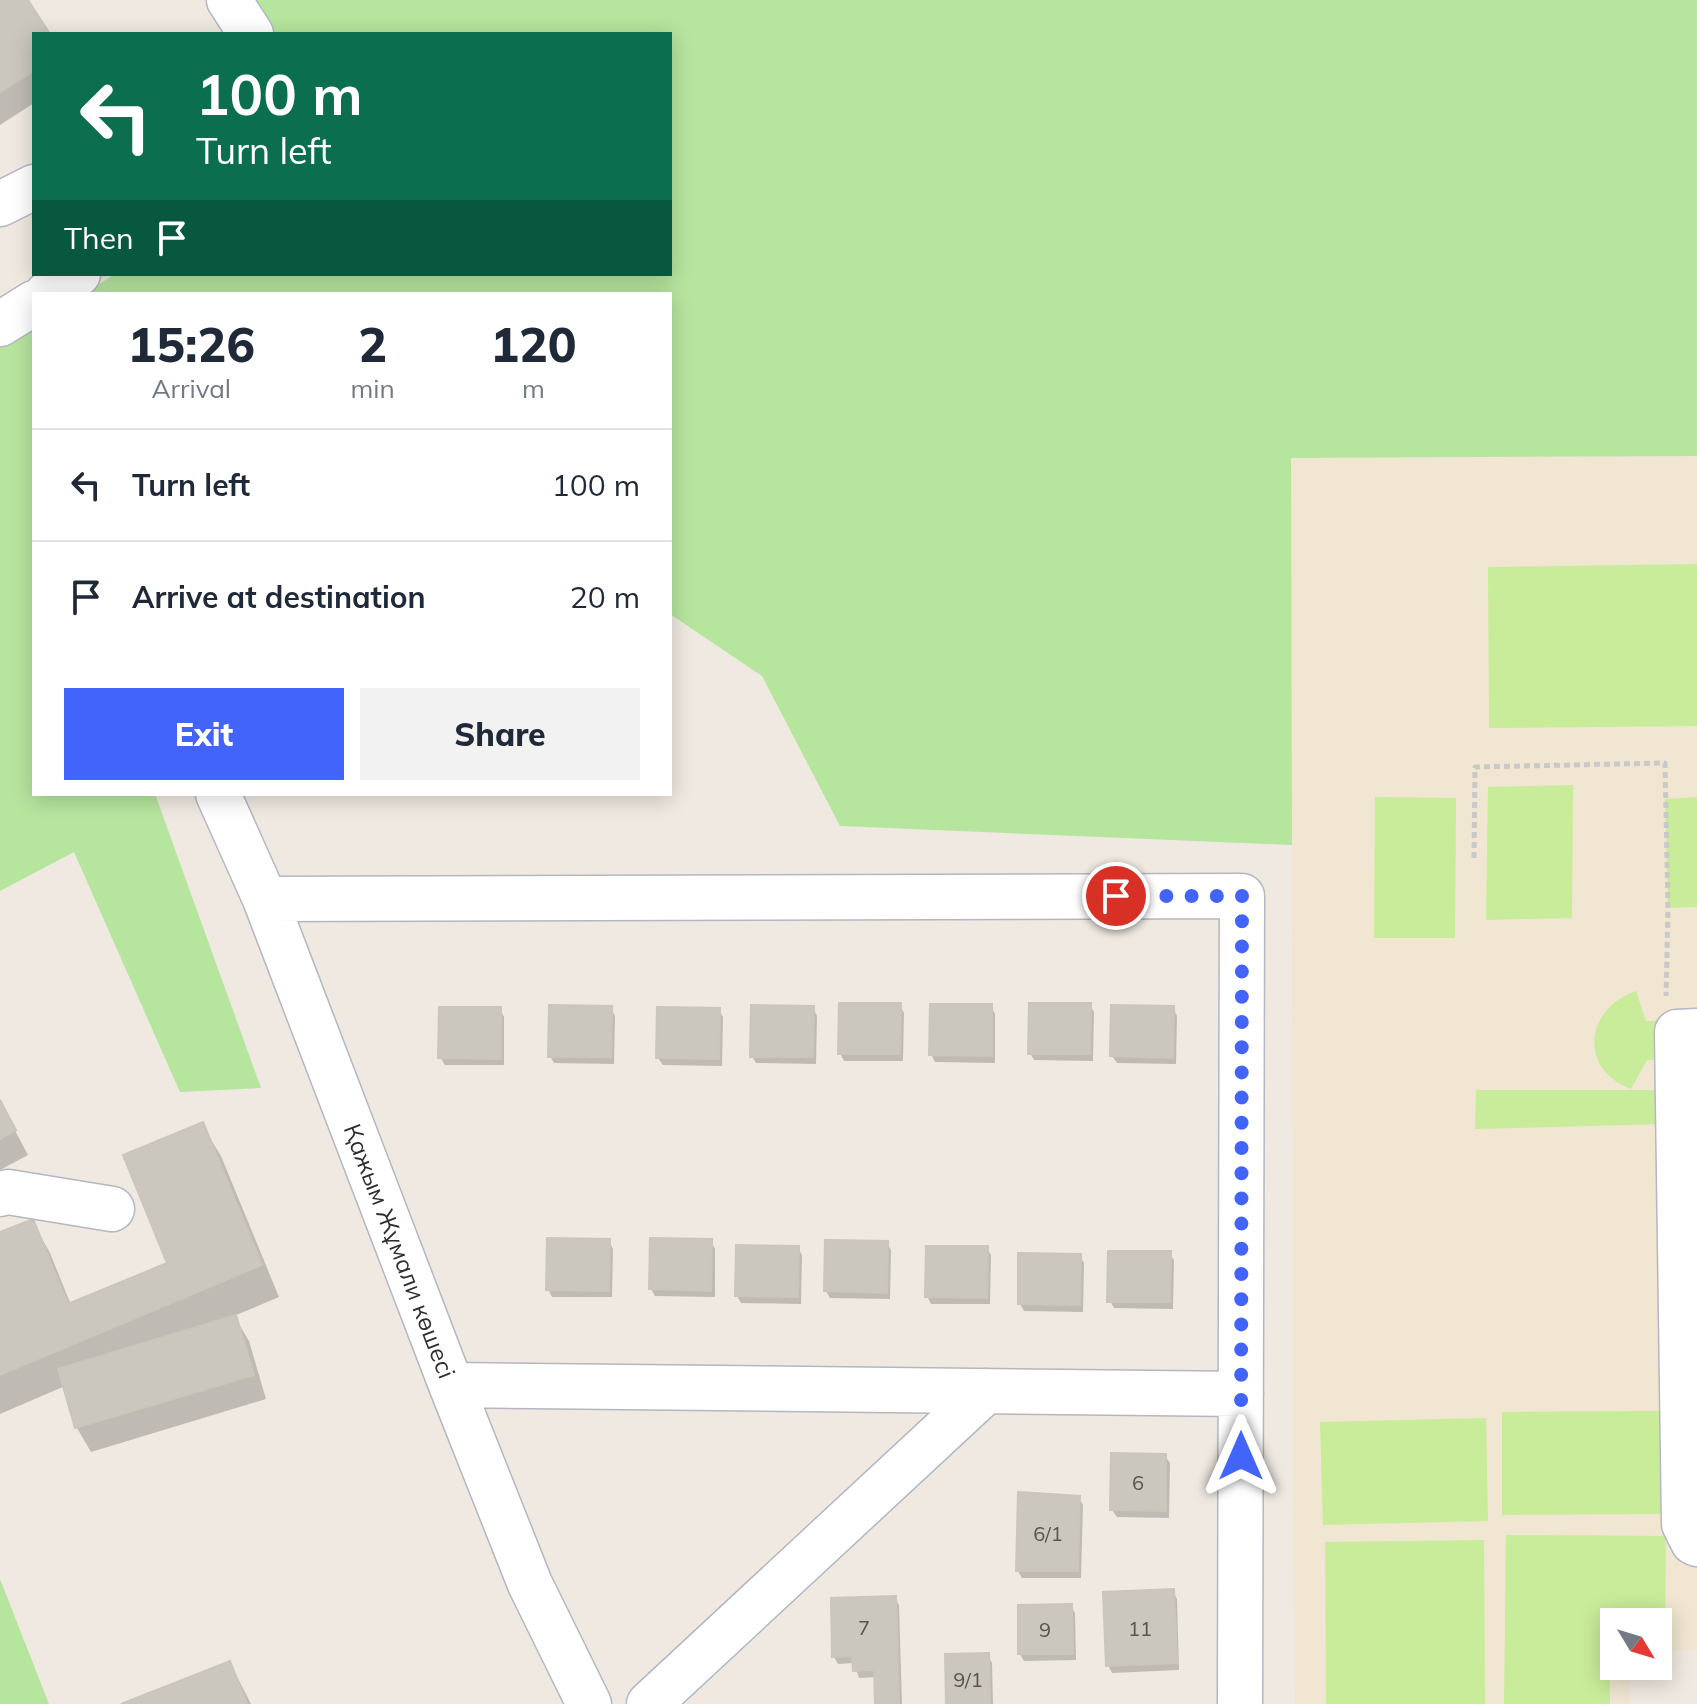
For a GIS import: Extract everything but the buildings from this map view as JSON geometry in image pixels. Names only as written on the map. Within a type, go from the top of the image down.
[{"type":"street","points":[[229,0],[250,32]]},
{"type":"street","points":[[0,204],[32,188]]},
{"type":"street","points":[[45,292],[74,276]]},
{"type":"street","name":"Қажым Жұмали көшесі","points":[[219,796],[265,899],[530,1584],[589,1704]]},
{"type":"street","points":[[265,899],[1242,896],[1240,1704]]},
{"type":"street","points":[[1687,1032],[1684,1524],[1697,1544]]},
{"type":"street","points":[[0,1194],[8,1192],[112,1209]]},
{"type":"street","points":[[451,1385],[1241,1394]]},
{"type":"street","points":[[649,1704],[986,1391]]},
{"type":"path","points":[[1474,858],[1475,767],[1665,763],[1668,908],[1665,1011],[1687,1032]]},
{"type":"shaded area","points":[[1697,456],[1697,1650],[1672,1651],[1672,1608],[1600,1608],[1600,1680],[1630,1680],[1630,1704],[1295,1704],[1290,458]]},
{"type":"green space","points":[[255,0],[1697,0],[1697,456],[1291,458],[1292,845],[840,826],[762,676],[672,615],[672,292],[87,292],[112,276],[672,276],[672,32],[274,32]]},
{"type":"green space","points":[[32,326],[32,796],[156,796],[261,1088],[180,1092],[74,852],[0,891],[0,347]]},
{"type":"green space","points":[[1697,564],[1697,726],[1489,728],[1488,567]]},
{"type":"green space","points":[[1573,785],[1572,918],[1486,920],[1488,787]]},
{"type":"green space","points":[[1375,797],[1456,798],[1455,938],[1374,938]]},
{"type":"green space","points":[[1697,797],[1697,907],[1668,908],[1665,799]]},
{"type":"green space","points":[[1636,991],[1646,1021],[1661,1021],[1661,1059],[1647,1060],[1631,1089],[1602,1067],[1594,1038],[1598,1024],[1607,1011],[1619,999]]},
{"type":"green space","points":[[1476,1090],[1659,1090],[1661,1124],[1475,1129]]},
{"type":"green space","points":[[1664,1411],[1664,1514],[1502,1515],[1502,1412]]},
{"type":"green space","points":[[1486,1418],[1488,1521],[1323,1525],[1320,1422]]},
{"type":"green space","points":[[1506,1535],[1666,1536],[1665,1608],[1600,1608],[1600,1680],[1610,1680],[1610,1704],[1504,1704]]},
{"type":"green space","points":[[1484,1540],[1485,1704],[1326,1704],[1325,1542]]},
{"type":"green space","points":[[0,1579],[49,1704],[0,1704]]},
{"type":"route","points":[[1116,896],[1242,896],[1241,1456]]}]
